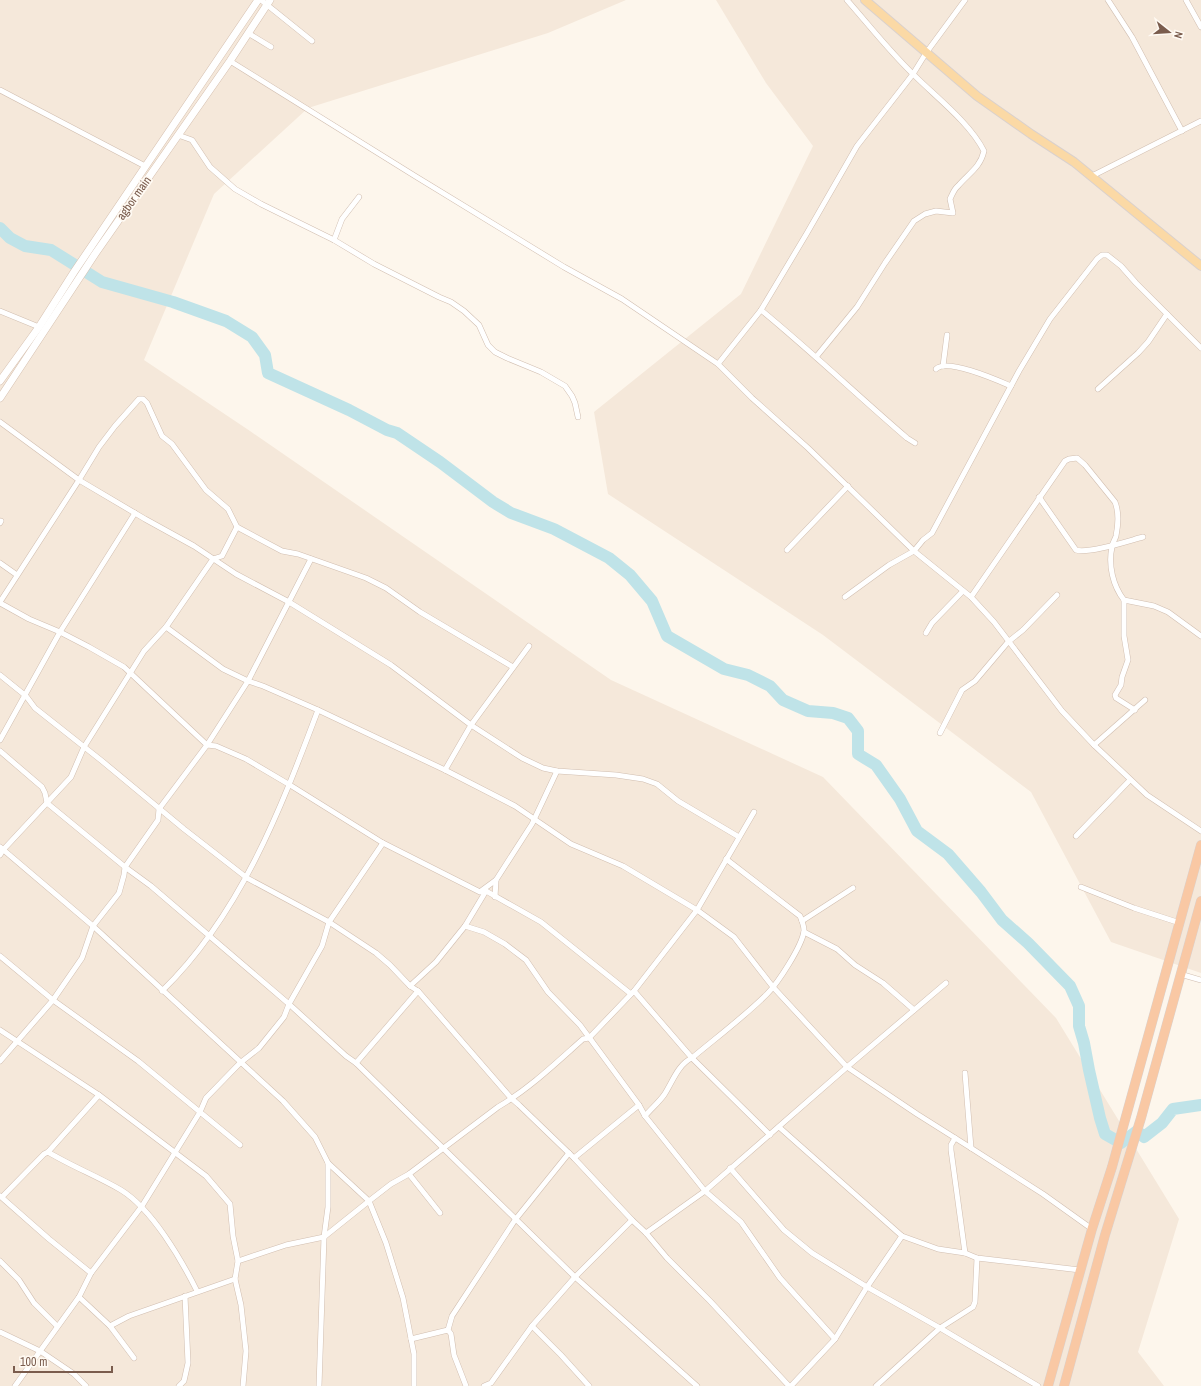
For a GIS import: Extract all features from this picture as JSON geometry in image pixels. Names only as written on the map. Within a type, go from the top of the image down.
[{"type":"highway","points":[[1048,1386],[1080,1270],[1112,1167],[1201,845]]},
{"type":"highway","points":[[1189,892],[1201,896]]},
{"type":"highway","points":[[1064,1386],[1105,1235],[1141,1118],[1201,901]]},
{"type":"main road","name":"agbor main","points":[[0,398],[2,389],[92,251],[145,166],[258,0]]},
{"type":"main road","points":[[865,0],[977,96],[1074,162],[1201,266]]},
{"type":"main road","name":"agbor main","points":[[92,251],[178,135],[248,33],[266,2]]},
{"type":"main road","name":"agbor main","points":[[0,382],[77,274]]},
{"type":"street","points":[[816,357],[857,307],[914,221],[925,214],[936,211],[953,213],[950,199],[956,187],[977,167],[982,160],[984,151],[979,140],[955,114],[913,74],[847,0]]},
{"type":"street","points":[[718,364],[761,310],[857,146],[913,74],[926,53],[964,0]]},
{"type":"street","points":[[1108,0],[1132,37],[1182,131]]},
{"type":"street","points":[[1186,0],[1201,27]]},
{"type":"street","points":[[266,2],[312,41]]},
{"type":"street","points":[[248,33],[271,47]]},
{"type":"street","points":[[230,60],[564,267],[622,299],[718,364],[752,398],[848,486],[914,551],[971,597],[994,622],[1008,642],[1043,684],[1062,712],[1130,780],[1147,795],[1201,831]]},
{"type":"street","points":[[0,90],[145,166]]},
{"type":"street","points":[[1092,176],[1201,121]]},
{"type":"street","points":[[178,135],[192,140],[210,167],[235,189],[261,204],[334,240],[374,264],[451,302],[464,311],[479,325],[488,345],[495,352],[541,372],[565,386],[575,403],[578,417]]},
{"type":"street","points":[[334,240],[342,219],[359,197]]},
{"type":"street","points":[[845,597],[889,566],[914,551],[923,540],[932,533],[971,458],[1019,371],[1050,319],[1097,259],[1102,255],[1107,255],[1121,266],[1201,348]]},
{"type":"street","points":[[761,310],[796,338],[861,398],[907,438],[915,443]]},
{"type":"street","points":[[0,311],[39,327]]},
{"type":"street","points":[[1098,389],[1138,353],[1148,342],[1167,314]]},
{"type":"street","points":[[943,366],[947,335]]},
{"type":"street","points":[[936,369],[938,366],[943,366],[978,372],[1011,386]]},
{"type":"street","points":[[513,667],[420,612],[386,588],[366,578],[298,554],[282,550],[237,527],[228,509],[206,490],[172,444],[162,436],[147,403],[143,399],[139,399],[99,447],[0,603],[29,619],[60,632],[89,647],[124,668],[207,745],[216,746],[246,759],[290,784],[383,842],[483,892],[495,896],[540,922],[633,993],[692,1058],[770,1135]]},
{"type":"street","points":[[0,422],[79,480],[194,546],[236,574],[289,602],[391,665],[471,725],[522,758],[542,768],[557,771],[616,775],[643,779],[657,784],[678,801],[739,836]]},
{"type":"street","points":[[971,597],[1065,460],[1074,458],[1081,460],[1116,502],[1118,508],[1116,536],[1112,545],[1111,571],[1115,584],[1124,600],[1124,636],[1128,660],[1121,685],[1114,695],[1116,698],[1135,710]]},
{"type":"street","points":[[787,550],[848,486]]},
{"type":"street","points":[[1039,497],[1076,550],[1081,552],[1143,538]]},
{"type":"street","points":[[0,740],[26,696],[60,632],[135,513]]},
{"type":"street","points":[[0,855],[2,848],[71,777],[84,747],[144,651],[166,627],[213,559],[222,556],[237,527]]},
{"type":"street","points":[[0,1061],[53,1000],[82,958],[93,926],[118,893],[125,867],[158,820],[160,809],[207,745],[248,681],[311,559]]},
{"type":"street","points":[[0,563],[17,575]]},
{"type":"street","points":[[926,632],[932,623],[963,591]]},
{"type":"street","points":[[940,734],[962,690],[975,681],[1008,642],[1023,630],[1057,595]]},
{"type":"street","points":[[1124,600],[1154,606],[1168,612],[1201,636]]},
{"type":"street","points":[[166,627],[223,669],[318,710],[445,770],[515,806],[571,844],[623,866],[697,910],[734,937],[773,987],[847,1067],[917,1114],[1043,1194],[1092,1229]]},
{"type":"street","points":[[445,770],[471,725],[529,646]]},
{"type":"street","points":[[0,675],[26,696],[35,708],[247,878],[329,922],[376,953],[390,965],[410,986],[418,991],[511,1098],[574,1158],[646,1233],[667,1258],[710,1301],[790,1386],[835,1339],[867,1287],[902,1236]]},
{"type":"street","points":[[1094,745],[1145,700]]},
{"type":"street","points":[[162,991],[181,971],[209,937],[247,878],[290,784],[318,710]]},
{"type":"street","points":[[0,751],[42,787],[47,803],[125,867],[151,886],[289,1004],[346,1056],[356,1063],[575,1277],[697,1386]]},
{"type":"street","points":[[410,986],[436,962],[465,926],[483,892],[496,880],[535,819],[557,771]]},
{"type":"street","points":[[1076,836],[1130,780]]},
{"type":"street","points":[[238,1261],[286,1245],[324,1237],[391,1184],[409,1174],[511,1098],[583,1039],[589,1038],[633,993],[697,910],[754,812]]},
{"type":"street","points":[[15,1386],[79,1297],[91,1273],[142,1206],[200,1112],[206,1098],[240,1063],[259,1048],[284,1017],[289,1004],[322,946],[329,922],[383,842]]},
{"type":"street","points":[[2,848],[93,926],[283,1101],[315,1137],[328,1163],[369,1201],[386,1243],[403,1298],[414,1354],[414,1386]]},
{"type":"street","points":[[645,1116],[664,1096],[674,1077],[687,1061],[768,993],[792,958],[804,932],[804,926],[800,916],[726,859]]},
{"type":"street","points":[[495,896],[496,880]]},
{"type":"street","points":[[1081,887],[1134,908],[1180,923]]},
{"type":"street","points":[[802,921],[853,888]]},
{"type":"street","points":[[465,926],[484,932],[505,944],[526,960],[548,992],[580,1025],[639,1105],[645,1116],[705,1191],[741,1222],[780,1278],[835,1339]]},
{"type":"street","points":[[804,932],[837,949],[855,964],[883,983],[914,1010]]},
{"type":"street","points":[[0,956],[53,1000],[138,1061],[240,1145]]},
{"type":"street","points":[[1180,974],[1201,980]]},
{"type":"street","points":[[646,1233],[705,1191],[946,983]]},
{"type":"street","points":[[356,1063],[418,991]]},
{"type":"street","points":[[0,1030],[99,1095],[206,1176],[230,1204],[233,1236],[238,1261],[235,1279],[242,1305],[246,1351],[243,1386]]},
{"type":"street","points":[[965,1073],[971,1148]]},
{"type":"street","points":[[91,1273],[1,1197],[44,1154],[48,1152],[99,1095]]},
{"type":"street","points":[[574,1158],[639,1105]]},
{"type":"street","points":[[779,1127],[902,1236],[938,1250],[965,1253],[977,1258],[1080,1270]]},
{"type":"street","points":[[955,1138],[951,1145],[951,1150],[965,1253]]},
{"type":"street","points":[[48,1152],[122,1190],[142,1206],[170,1244],[197,1291]]},
{"type":"street","points":[[466,1386],[454,1354],[451,1334],[448,1330],[452,1316],[515,1220],[569,1153]]},
{"type":"street","points":[[319,1386],[324,1237],[328,1207],[328,1163]]},
{"type":"street","points":[[730,1168],[784,1230],[812,1253],[867,1287],[1038,1386]]},
{"type":"street","points":[[409,1174],[440,1213]]},
{"type":"street","points":[[484,1386],[493,1384],[532,1326],[575,1277],[632,1220]]},
{"type":"street","points":[[876,1386],[940,1328],[973,1307],[975,1302],[977,1258]]},
{"type":"street","points":[[0,1261],[19,1280],[34,1303],[57,1326]]},
{"type":"street","points":[[110,1326],[128,1316],[235,1279]]},
{"type":"street","points":[[179,1386],[184,1381],[188,1363],[185,1296]]},
{"type":"street","points":[[79,1297],[110,1326],[134,1358]]},
{"type":"street","points":[[532,1326],[589,1386]]},
{"type":"street","points":[[411,1339],[448,1330]]},
{"type":"street","points":[[0,1332],[40,1351],[74,1374],[86,1386]]},
{"type":"shaded area","points":[[0,0],[626,0],[548,33],[308,108],[214,194],[144,360],[250,431],[611,680],[823,777],[1056,1018],[1179,1219],[1138,1352],[1164,1386],[0,1386]]},
{"type":"shaded area","points":[[716,0],[1201,0],[1201,973],[1111,942],[1031,792],[823,635],[608,494],[594,412],[741,294],[813,146],[766,83]]},
{"type":"waterway","points":[[0,228],[10,238],[25,246],[51,250],[102,282],[173,302],[226,321],[252,337],[265,355],[268,373],[349,410],[387,430],[397,433],[440,462],[493,502],[511,513],[554,529],[609,558],[630,575],[652,601],[667,636],[724,669],[748,675],[770,686],[783,700],[808,711],[833,713],[848,718],[858,731],[858,754],[876,765],[900,799],[917,831],[948,854],[981,892],[1002,920],[1028,943],[1070,986],[1079,1006],[1079,1026],[1105,1134],[1121,1143],[1137,1131],[1144,1137],[1162,1123],[1173,1109],[1201,1105]]}]
